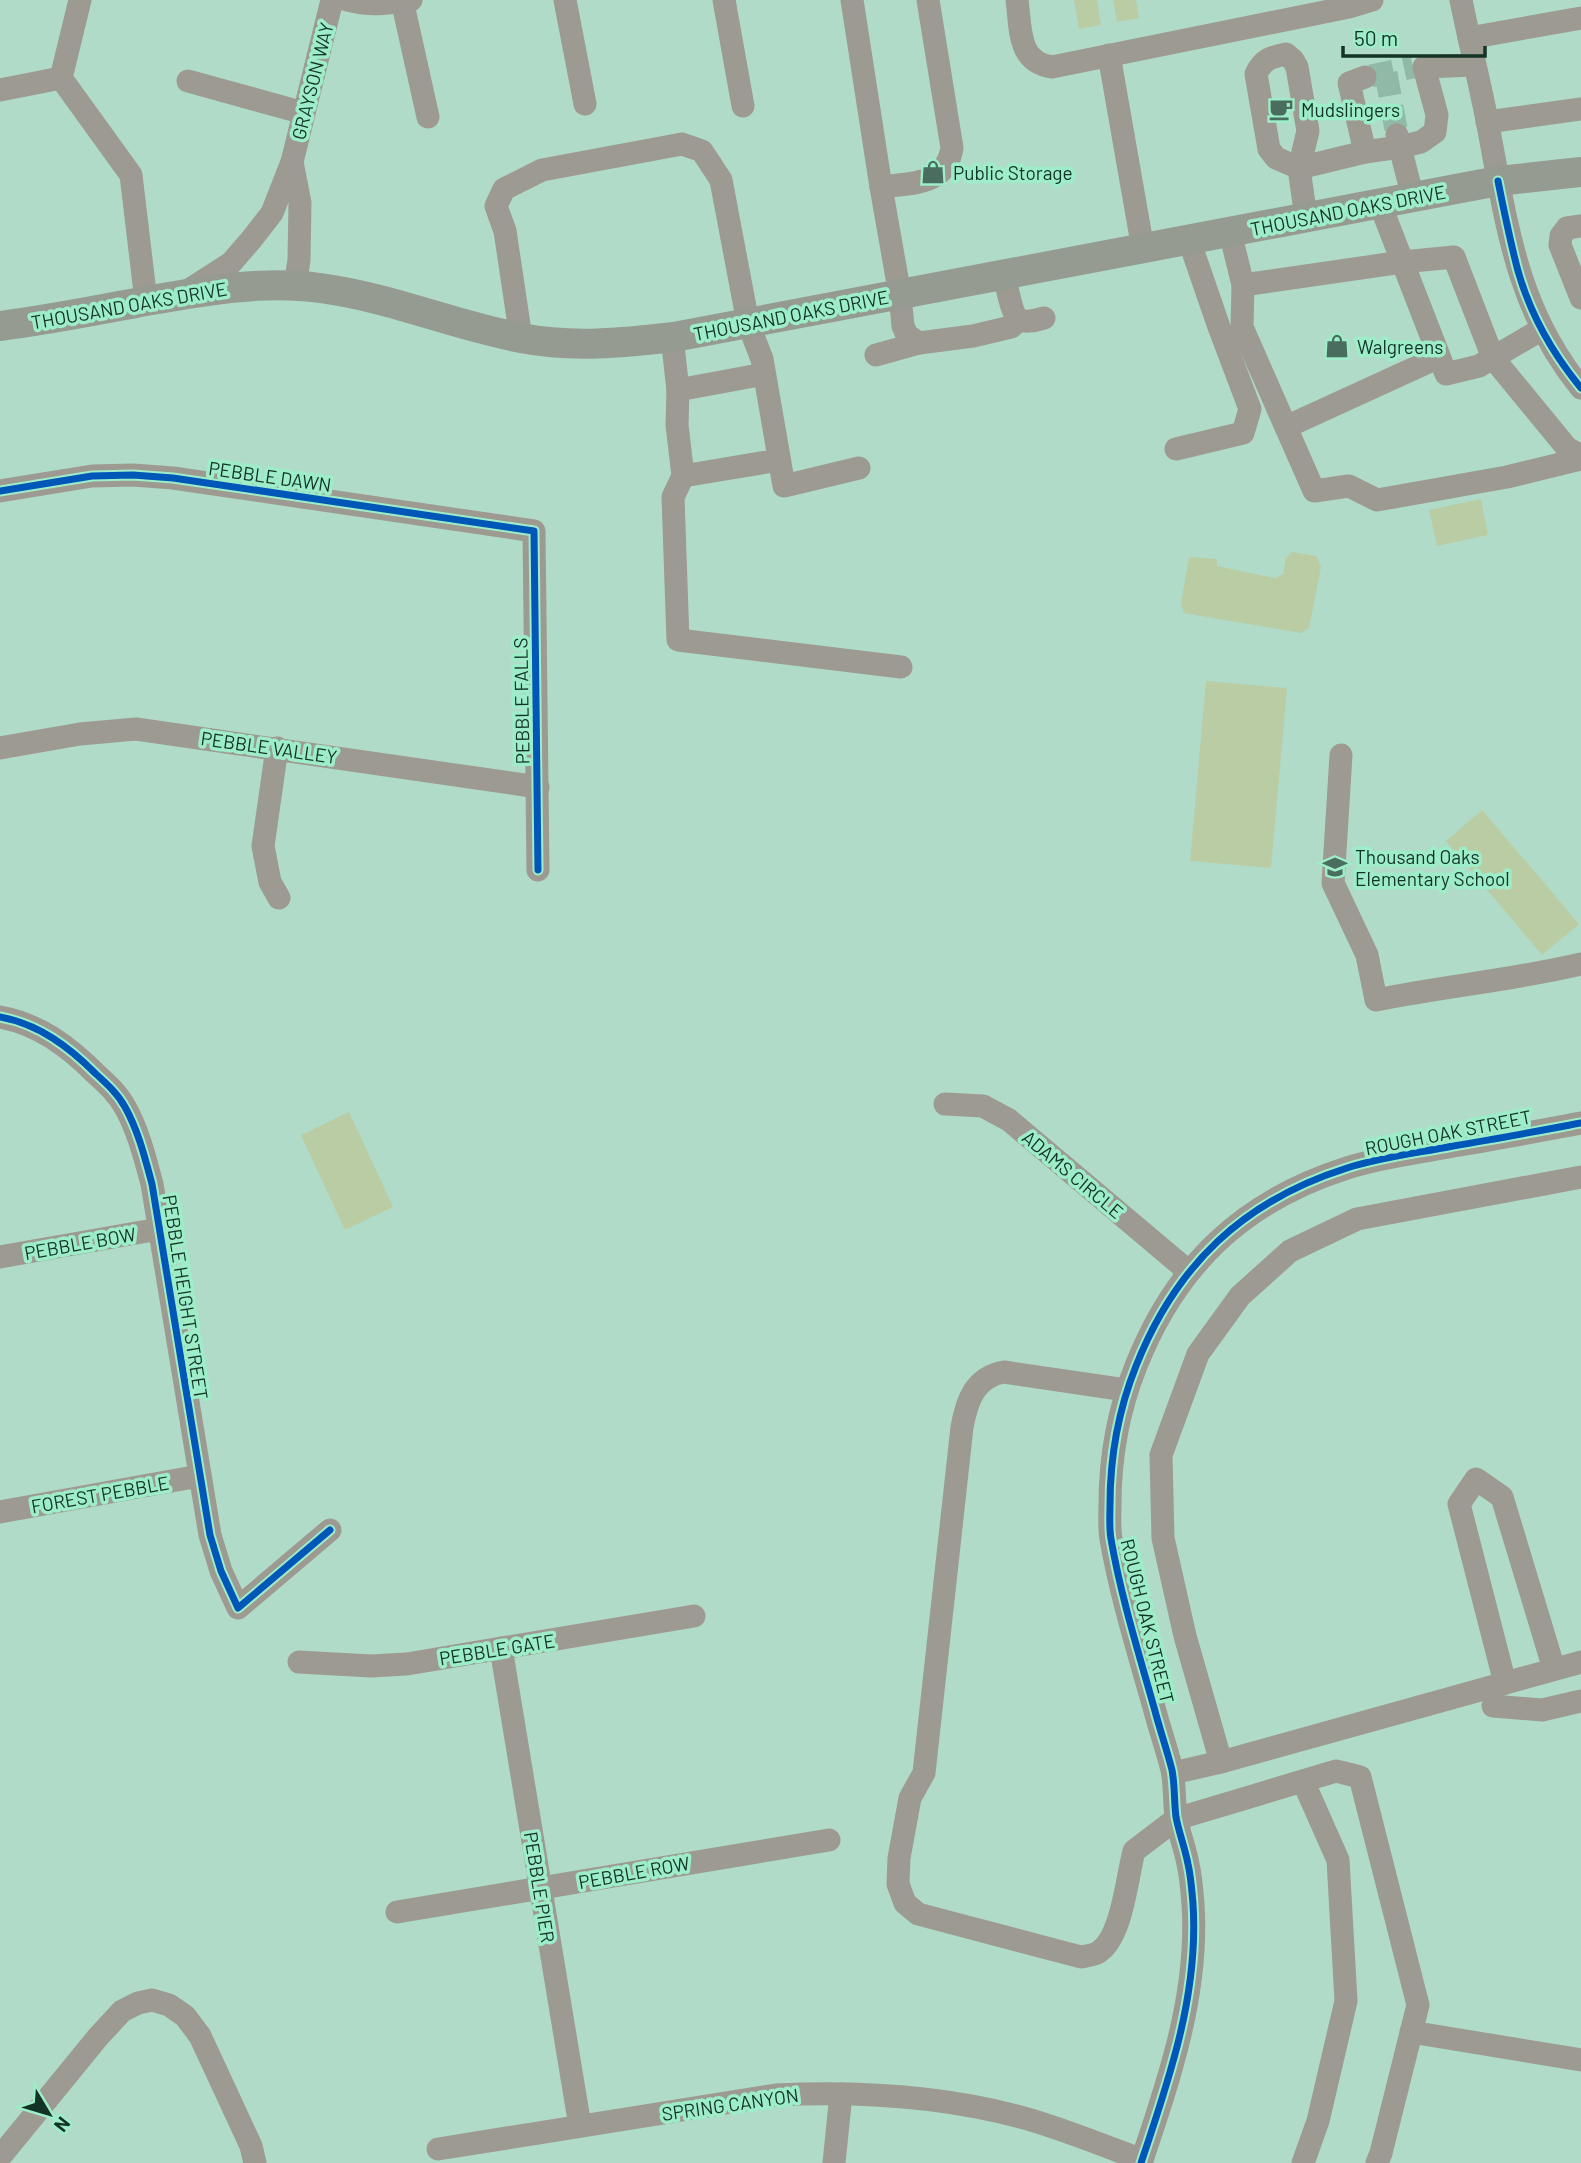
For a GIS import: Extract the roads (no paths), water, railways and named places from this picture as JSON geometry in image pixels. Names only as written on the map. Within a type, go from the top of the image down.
[{"type":"main road","name":"THOUSAND OAKS DRIVE","points":[[0,326],[41,321],[221,287],[295,286],[320,288],[389,303],[521,338],[611,344],[672,337],[1497,181],[1581,172]]},
{"type":"street","points":[[80,0],[61,78],[131,175],[146,301]]},
{"type":"street","name":"GRAYSON WAY","points":[[183,295],[231,262],[272,213],[292,162],[332,0]]},
{"type":"street","points":[[347,0],[365,5],[405,0],[428,117]]},
{"type":"street","points":[[565,0],[585,104]]},
{"type":"street","points":[[724,0],[743,106]]},
{"type":"street","points":[[852,0],[903,326],[907,335],[919,343]]},
{"type":"street","points":[[881,187],[927,181],[943,171],[950,159],[952,148],[928,0]]},
{"type":"street","points":[[1017,0],[1024,49],[1031,59],[1040,65],[1052,67],[1349,7],[1372,0]]},
{"type":"street","points":[[1461,0],[1518,271],[1542,329],[1567,371],[1581,388]]},
{"type":"street","points":[[1469,38],[1581,18]]},
{"type":"street","points":[[1109,55],[1143,249]]},
{"type":"street","points":[[1306,218],[1299,168],[1399,141],[1421,142],[1435,132],[1437,115],[1418,67],[1474,65]]},
{"type":"street","points":[[1365,77],[1349,83],[1365,152]]},
{"type":"street","points":[[0,90],[61,78]]},
{"type":"street","points":[[188,81],[304,113]]},
{"type":"street","points":[[1487,122],[1581,109]]},
{"type":"street","points":[[1399,141],[1413,198]]},
{"type":"street","points":[[521,338],[505,231],[496,206],[504,189],[542,170],[682,144],[702,150],[720,180],[748,323],[762,359],[784,486],[859,468]]},
{"type":"street","name":"GRAYSON WAY","points":[[292,162],[300,203],[299,260],[295,286]]},
{"type":"street","points":[[1380,204],[1446,374],[1479,366],[1542,329]]},
{"type":"street","points":[[1581,226],[1567,228],[1561,236],[1560,245],[1581,298]]},
{"type":"street","points":[[1230,232],[1243,285],[1242,327],[1314,491],[1349,486],[1377,500],[1507,477],[1581,458]]},
{"type":"street","points":[[1176,449],[1244,433],[1250,409],[1189,240]]},
{"type":"street","points":[[1243,285],[1454,257],[1493,358],[1567,447],[1581,458]]},
{"type":"street","points":[[1004,275],[1014,314],[1019,320]]},
{"type":"street","points":[[876,355],[919,343],[973,336],[1010,327],[1019,320],[1044,318]]},
{"type":"street","points":[[672,337],[683,476],[673,497],[678,640],[901,667]]},
{"type":"street","points":[[1286,427],[1439,357]]},
{"type":"street","points":[[678,390],[764,374]]},
{"type":"street","points":[[683,476],[779,460]]},
{"type":"street","name":"PEBBLE DAWN","points":[[0,491],[92,476],[133,475],[173,478],[534,531]]},
{"type":"street","name":"PEBBLE FALLS","points":[[534,531],[538,870]]},
{"type":"street","name":"PEBBLE VALLEY","points":[[0,748],[80,734],[136,729],[538,787]]},
{"type":"street","points":[[277,748],[263,846],[271,882],[279,898]]},
{"type":"street","points":[[1341,755],[1333,883],[1367,955],[1376,1000],[1581,964]]},
{"type":"street","name":"PEBBLE HEIGHT STREET","points":[[0,1017],[27,1024],[54,1038],[78,1056],[125,1107],[141,1145],[152,1184],[210,1535],[228,1589],[238,1608],[330,1530]]},
{"type":"street","name":"ADAMS CIRCLE","points":[[945,1104],[983,1106],[1009,1120],[1188,1271]]},
{"type":"street","name":"ROUGH OAK STREET","points":[[1141,2162],[1181,2031],[1194,1945],[1189,1866],[1176,1819],[1172,1773],[1126,1610],[1110,1535],[1110,1470],[1116,1426],[1126,1390],[1149,1333],[1188,1271],[1222,1236],[1282,1195],[1349,1167],[1581,1123]]},
{"type":"street","points":[[1215,1764],[1163,1538],[1161,1455],[1198,1354],[1240,1296],[1290,1251],[1357,1219],[1581,1177]]},
{"type":"street","name":"PEBBLE BOW","points":[[0,1257],[159,1229]]},
{"type":"street","points":[[1126,1390],[1004,1372],[992,1374],[973,1392],[962,1427],[924,1773],[910,1798],[899,1858],[898,1884],[905,1903],[918,1914],[1081,1957],[1097,1953],[1107,1944],[1118,1923],[1134,1851],[1176,1819],[1336,1771],[1360,1777],[1418,2005],[1377,2163]]},
{"type":"street","name":"FOREST PEBBLE","points":[[0,1511],[200,1476]]},
{"type":"street","points":[[1505,1683],[1459,1504],[1476,1479],[1502,1497],[1555,1669]]},
{"type":"street","name":"PEBBLE GATE","points":[[299,1661],[371,1666],[407,1664],[694,1616]]},
{"type":"street","name":"PEBBLE PIER","points":[[501,1648],[580,2126]]},
{"type":"street","points":[[1172,1773],[1215,1764],[1581,1662]]},
{"type":"street","points":[[1493,1706],[1542,1710],[1581,1701]]},
{"type":"street","points":[[1303,1781],[1338,1860],[1346,2001],[1318,2121],[1303,2163]]},
{"type":"street","name":"PEBBLE ROW","points":[[397,1912],[829,1840]]},
{"type":"street","points":[[0,2157],[122,2011],[152,2000],[169,2005],[185,2016],[200,2036],[251,2146],[255,2163]]},
{"type":"street","points":[[1411,2032],[1581,2060]]},
{"type":"street","points":[[834,2163],[841,2094]]},
{"type":"street","name":"SPRING CANYON","points":[[438,2149],[776,2095],[841,2094],[913,2097],[975,2107],[1039,2123],[1141,2162]]},
{"type":"tunnel","points":[[1371,76],[1413,67]]},
{"type":"tunnel","points":[[1386,73],[1397,135]]},
{"type":"place","name":"Mudslingers","points":[[1281,109]]},
{"type":"place","name":"Public Storage","points":[[933,172]]},
{"type":"place","name":"Walgreens","points":[[1337,346]]},
{"type":"place","name":"Thousand Oaks Elementary School","points":[[1335,867]]}]
